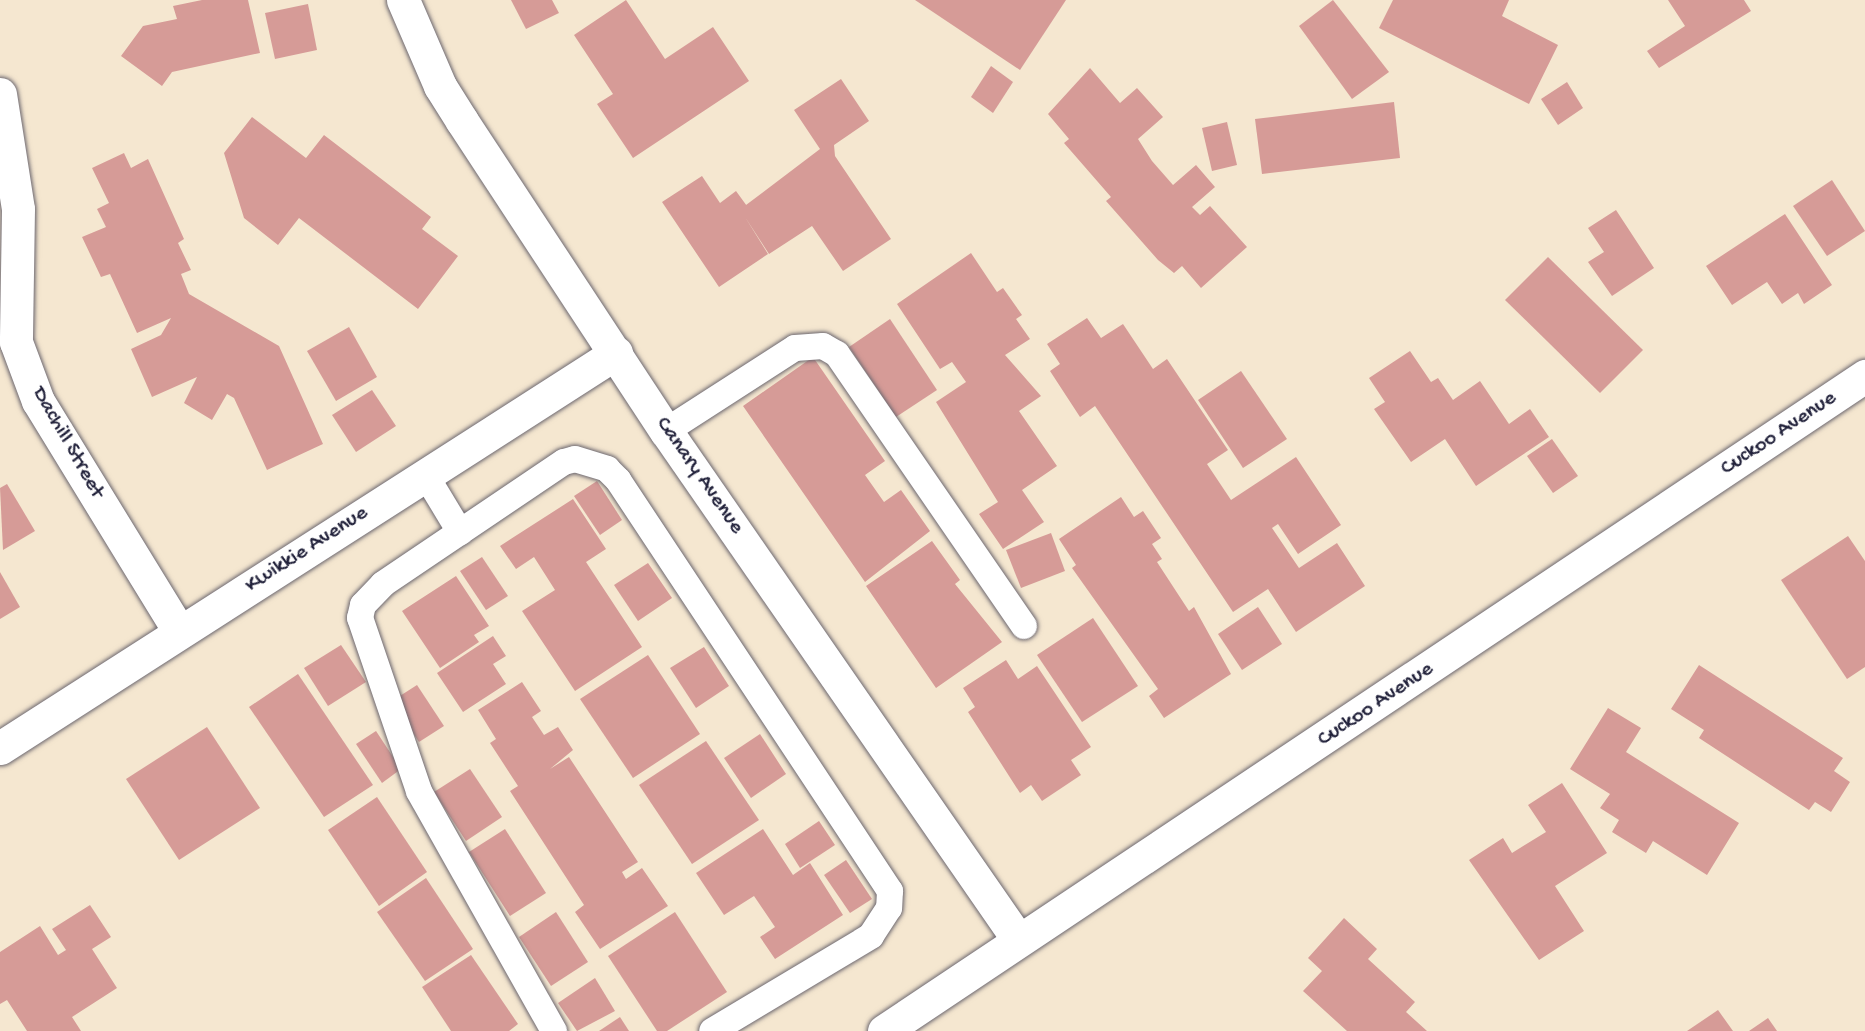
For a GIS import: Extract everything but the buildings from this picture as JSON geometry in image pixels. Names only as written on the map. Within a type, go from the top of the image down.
[{"type":"street","name":"Canary Avenue","points":[[403,0],[440,86],[666,430],[1017,938]]},
{"type":"street","name":"Dachill Street","points":[[0,94],[18,209],[16,342],[38,401],[179,631]]},
{"type":"street","name":"Kwikkie Avenue","points":[[0,748],[615,352]]},
{"type":"street","name":"Cuckoo Avenue","points":[[884,1031],[1017,938],[1865,376]]},
{"type":"lane","points":[[666,430],[795,348],[824,346],[837,354],[1024,626]]},
{"type":"lane","points":[[554,1031],[419,791],[360,629],[363,605],[373,592],[564,462],[575,459],[606,469],[890,891],[888,908],[871,936],[712,1031]]},
{"type":"lane","points":[[425,474],[460,532]]}]
